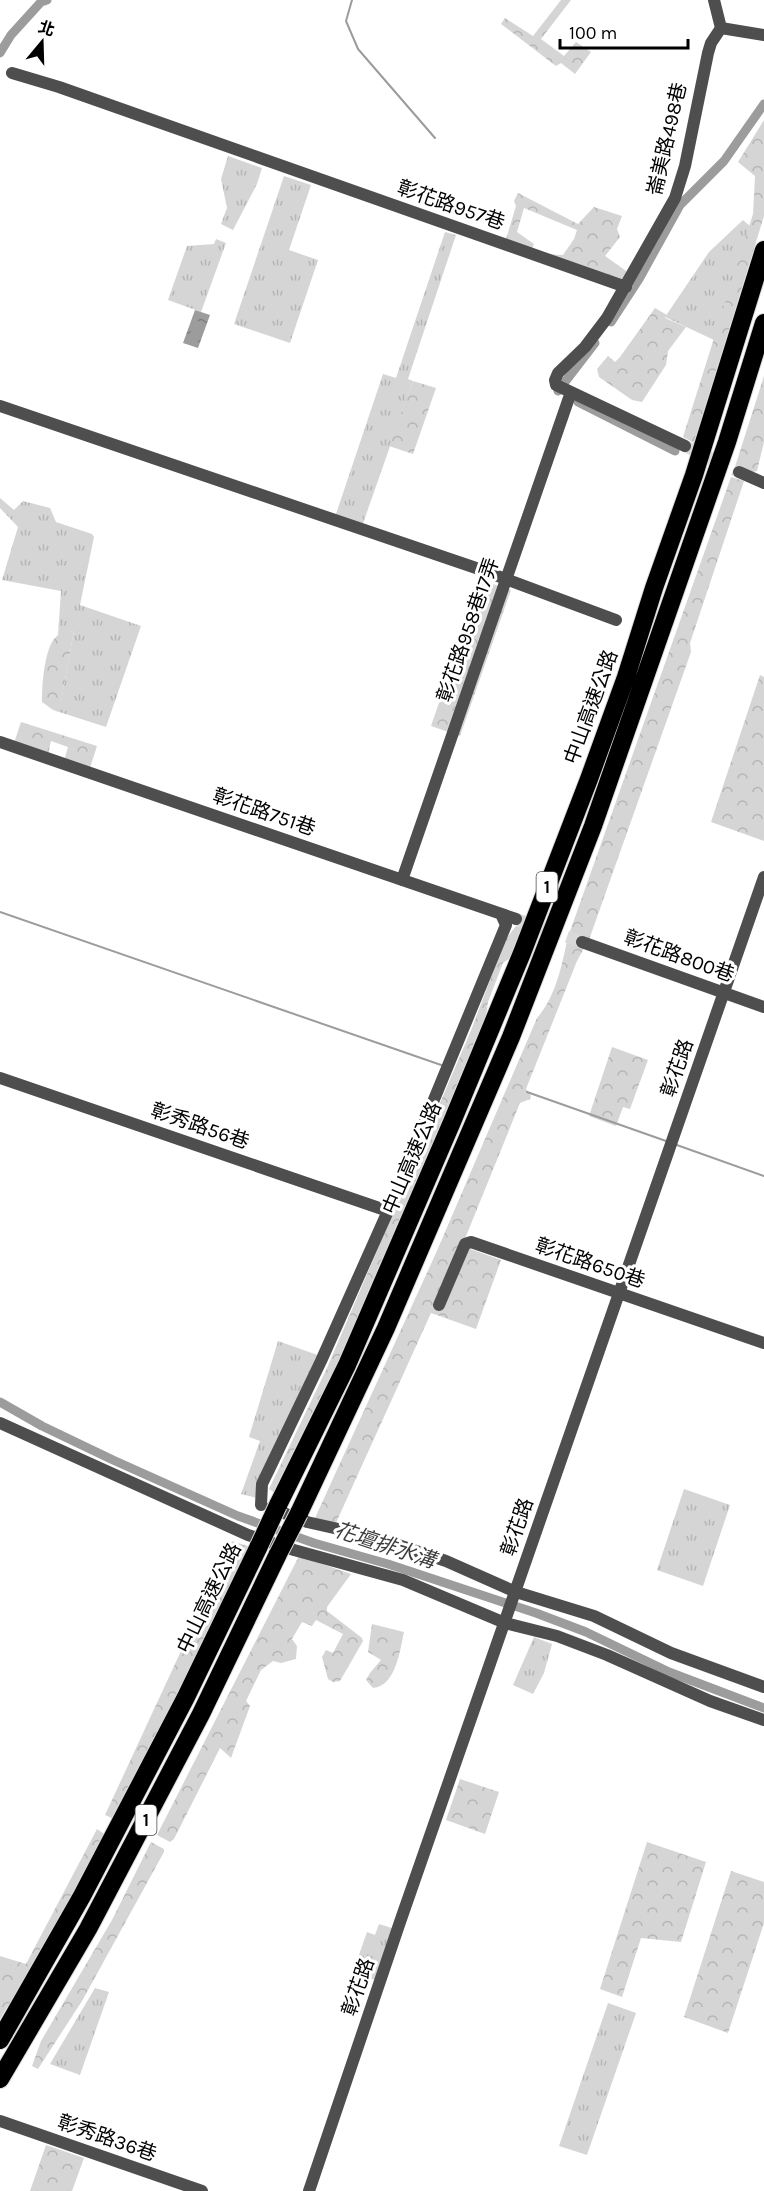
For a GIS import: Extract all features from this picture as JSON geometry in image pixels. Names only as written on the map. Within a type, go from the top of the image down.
[{"type":"highway","name":"中山高速公路","points":[[0,2040],[82,1896],[181,1707],[259,1546],[268,1505],[347,1365],[415,1208],[522,953],[589,779],[694,475],[764,250]]},
{"type":"highway","name":"中山高速公路","points":[[0,2079],[94,1919],[201,1714],[386,1328],[519,1015],[593,826],[723,452],[764,323]]},
{"type":"street","points":[[714,0],[721,28],[764,35]]},
{"type":"street","name":"崙美路498巷","points":[[626,287],[675,198],[685,166],[708,53],[721,28]]},
{"type":"street","name":"彰花路957巷","points":[[12,73],[59,87],[626,287]]},
{"type":"street","points":[[626,287],[607,318],[585,347],[558,373],[555,380],[556,385],[685,446]]},
{"type":"street","name":"彰花路958巷17弄","points":[[402,880],[572,392]]},
{"type":"street","points":[[0,406],[506,579],[616,620]]},
{"type":"street","points":[[739,472],[764,483]]},
{"type":"street","name":"彰花路751巷","points":[[0,742],[516,919]]},
{"type":"street","name":"彰花路","points":[[309,2191],[764,877]]},
{"type":"street","points":[[501,914],[506,925],[388,1211],[262,1484],[268,1505],[307,1522],[374,1537],[446,1561],[515,1594],[594,1616],[671,1653],[764,1687]]},
{"type":"street","name":"彰花路800巷","points":[[582,942],[764,1007]]},
{"type":"street","name":"彰秀路56巷","points":[[0,1078],[388,1211]]},
{"type":"street","name":"彰花路650巷","points":[[439,1305],[465,1244],[471,1242],[764,1343]]},
{"type":"street","points":[[0,1423],[248,1535],[403,1580],[607,1655],[710,1701],[764,1720]]},
{"type":"street","name":"彰秀路36巷","points":[[0,2121],[202,2191]]},
{"type":"green space","points":[[561,0],[571,0],[541,39],[564,56],[576,42],[591,52],[575,74],[561,63],[556,66],[501,24],[505,18],[533,36]]},
{"type":"green space","points":[[764,120],[764,216],[694,443],[683,437],[753,214],[755,176],[738,162]]},
{"type":"green space","points":[[228,156],[262,168],[257,184],[233,230],[221,224],[227,208],[221,179]]},
{"type":"green space","points":[[284,176],[311,185],[289,250],[318,260],[290,343],[234,324]]},
{"type":"green space","points":[[518,193],[578,224],[594,207],[622,216],[617,229],[620,237],[605,256],[629,273],[627,282],[542,254],[563,255],[577,230],[524,208],[517,232],[534,244],[531,251],[505,242],[516,206],[514,201]]},
{"type":"green space","points":[[743,220],[750,226],[714,340],[665,317],[709,252]]},
{"type":"green space","points":[[445,232],[456,235],[408,379],[413,381],[361,529],[334,520],[383,374],[396,378]]},
{"type":"green space","points":[[216,239],[226,243],[201,312],[168,300],[187,246],[214,244]]},
{"type":"green space","points":[[655,308],[667,315],[665,318],[686,327],[668,351],[666,365],[642,402],[632,400],[599,377],[597,369],[608,356],[615,362],[620,357]]},
{"type":"green space","points":[[764,376],[764,442],[757,471],[749,473],[734,470]]},
{"type":"green space","points":[[413,381],[436,388],[413,454],[389,446]]},
{"type":"green space","points":[[731,477],[744,481],[690,643],[691,652],[590,937],[577,961],[526,1089],[531,1096],[530,1099],[520,1103],[462,1246],[501,1260],[476,1329],[431,1313],[335,1525],[315,1518],[436,1253],[537,1018],[544,1010],[554,990],[568,937]]},
{"type":"green space","points":[[0,498],[14,510],[23,501],[50,508],[56,522],[92,534],[94,537],[80,605],[141,626],[106,727],[53,710],[61,701],[74,631],[58,635],[61,591],[2,580],[18,527],[0,508]]},
{"type":"green space","points":[[481,580],[511,590],[460,736],[431,726]]},
{"type":"green space","points":[[74,631],[61,702],[53,710],[42,702],[43,675],[47,654],[55,638],[62,633]]},
{"type":"green space","points":[[760,675],[764,677],[764,841],[711,822]]},
{"type":"green space","points":[[21,722],[97,746],[89,771],[64,761],[68,747],[51,741],[48,755],[14,743]]},
{"type":"green space","points":[[516,926],[522,927],[513,956],[503,963],[488,1002],[484,1029],[367,1303],[278,1495],[269,1489],[327,1368],[472,1028],[505,940]]},
{"type":"green space","points":[[612,1047],[648,1060],[630,1109],[623,1107],[616,1126],[589,1116]]},
{"type":"green space","points":[[278,1341],[326,1358],[274,1474],[257,1498],[241,1494],[260,1441],[249,1437]]},
{"type":"green space","points":[[684,1489],[730,1505],[703,1586],[657,1570]]},
{"type":"green space","points":[[232,1541],[251,1547],[114,1819],[105,1815]]},
{"type":"green space","points":[[299,1556],[351,1574],[327,1607],[327,1611],[363,1641],[340,1681],[333,1682],[328,1679],[322,1657],[326,1650],[333,1653],[343,1634],[316,1620],[312,1626],[302,1622],[292,1639],[297,1646],[296,1659],[281,1663],[273,1661],[261,1670],[246,1701],[250,1706],[231,1758],[220,1748],[174,1839],[170,1842],[157,1835]]},
{"type":"green space","points":[[372,1624],[404,1632],[392,1674],[381,1686],[373,1688],[366,1680],[381,1660],[368,1652]]},
{"type":"green space","points":[[534,1637],[552,1644],[544,1673],[533,1694],[513,1685]]},
{"type":"green space","points":[[460,1779],[499,1792],[485,1834],[446,1820]]},
{"type":"green space","points":[[97,1829],[106,1835],[15,2002],[7,2007],[0,2019],[0,1956],[26,1964]]},
{"type":"green space","points":[[151,1842],[164,1849],[164,1852],[82,2001],[38,2069],[32,2066],[41,2041],[112,1920]]},
{"type":"green space","points":[[647,1842],[706,1862],[681,1942],[641,1938],[622,1997],[600,1989]]},
{"type":"green space","points":[[731,1871],[764,1882],[764,1923],[728,2033],[684,2017]]},
{"type":"green space","points":[[379,1924],[395,1929],[380,1982],[353,1972],[367,1932],[375,1935]]},
{"type":"green space","points":[[95,1988],[109,1992],[80,2075],[50,2064]]},
{"type":"green space","points":[[608,2003],[636,2013],[587,2155],[559,2146]]},
{"type":"green space","points":[[46,2145],[84,2158],[72,2191],[30,2191]]},
{"type":"water","points":[[195,310],[210,315],[198,348],[183,343]]},
{"type":"waterway","name":"花壇排水溝","points":[[0,53],[11,35],[41,2],[47,0]]},
{"type":"waterway","points":[[352,0],[346,21],[358,49],[435,138]]},
{"type":"waterway","points":[[611,322],[639,279],[680,205],[724,161],[764,104]]},
{"type":"waterway","points":[[558,391],[595,343]]},
{"type":"waterway","points":[[578,402],[675,451]]},
{"type":"waterway","points":[[0,912],[444,1066]]},
{"type":"waterway","points":[[527,1092],[666,1141]]},
{"type":"waterway","points":[[674,1144],[764,1176]]},
{"type":"waterway","name":"花壇排水溝","points":[[0,1402],[42,1426],[238,1516],[314,1543],[388,1564],[536,1613],[586,1632],[669,1672],[764,1708]]},
{"type":"tunnel","points":[[685,446],[739,472]]},
{"type":"tunnel","points":[[516,919],[582,942]]}]
